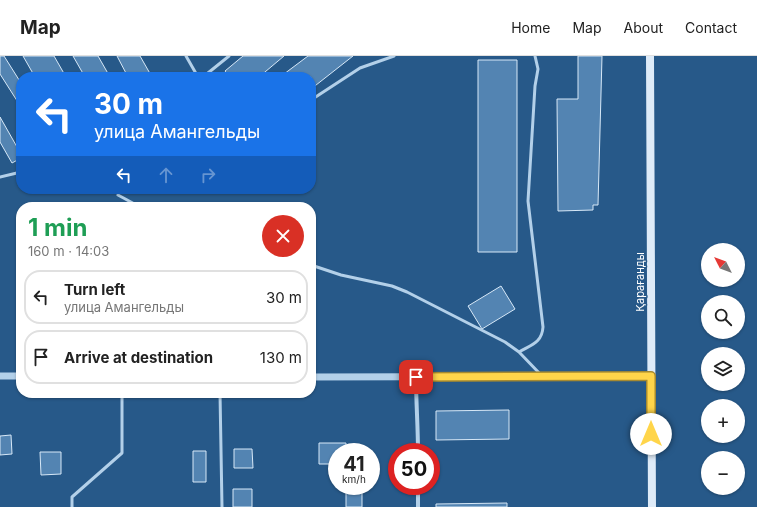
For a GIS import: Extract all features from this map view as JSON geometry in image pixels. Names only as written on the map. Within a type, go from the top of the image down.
[{"type":"main road","name":"Қарағанды","points":[[650,56],[652,507]]},
{"type":"street","points":[[0,376],[16,376]]},
{"type":"street","points":[[316,376],[651,376]]},
{"type":"street","points":[[416,377],[418,443]]},
{"type":"street","points":[[418,495],[418,507]]},
{"type":"lane","points":[[186,56],[195,72]]},
{"type":"lane","points":[[209,72],[229,56]]},
{"type":"lane","points":[[316,97],[360,68],[394,56]]},
{"type":"lane","points":[[519,352],[538,341],[543,336],[528,201],[535,86],[538,69],[536,56]]},
{"type":"lane","points":[[0,177],[16,173]]},
{"type":"lane","points":[[118,195],[131,202]]},
{"type":"lane","points":[[316,267],[341,275],[392,286],[505,342],[519,352],[542,376]]},
{"type":"lane","points":[[72,507],[72,497],[122,453],[122,398]]},
{"type":"lane","points":[[220,398],[222,507]]},
{"type":"building","points":[[0,56],[4,56],[16,75],[16,99],[0,74]]},
{"type":"building","points":[[23,56],[54,56],[63,72],[32,72]]},
{"type":"building","points":[[73,56],[98,56],[107,72],[82,72]]},
{"type":"building","points":[[117,56],[140,56],[149,72],[125,72]]},
{"type":"building","points":[[243,56],[284,56],[265,72],[225,71]]},
{"type":"building","points":[[308,56],[353,56],[316,85],[316,72],[287,72]]},
{"type":"building","points":[[578,56],[602,56],[598,205],[593,205],[593,210],[558,211],[557,99],[578,99]]},
{"type":"building","points":[[478,60],[517,60],[517,252],[478,252]]},
{"type":"building","points":[[0,117],[16,145],[16,161],[12,163],[0,142]]},
{"type":"building","points":[[501,286],[515,309],[482,329],[468,306]]},
{"type":"building","points":[[509,410],[509,439],[436,440],[436,411]]},
{"type":"building","points":[[11,435],[12,454],[0,455],[0,436]]},
{"type":"building","points":[[319,443],[328,443],[328,464],[319,464]]},
{"type":"building","points":[[234,449],[252,449],[253,468],[234,468]]},
{"type":"building","points":[[193,451],[206,451],[206,482],[193,482]]},
{"type":"building","points":[[40,452],[61,452],[61,474],[41,475]]},
{"type":"building","points":[[233,489],[252,489],[252,507],[233,507]]},
{"type":"building","points":[[346,495],[362,495],[362,507],[346,507]]},
{"type":"building","points":[[507,503],[507,507],[436,507],[436,504]]},
{"type":"route","points":[[416,377],[651,376],[651,434]]}]
